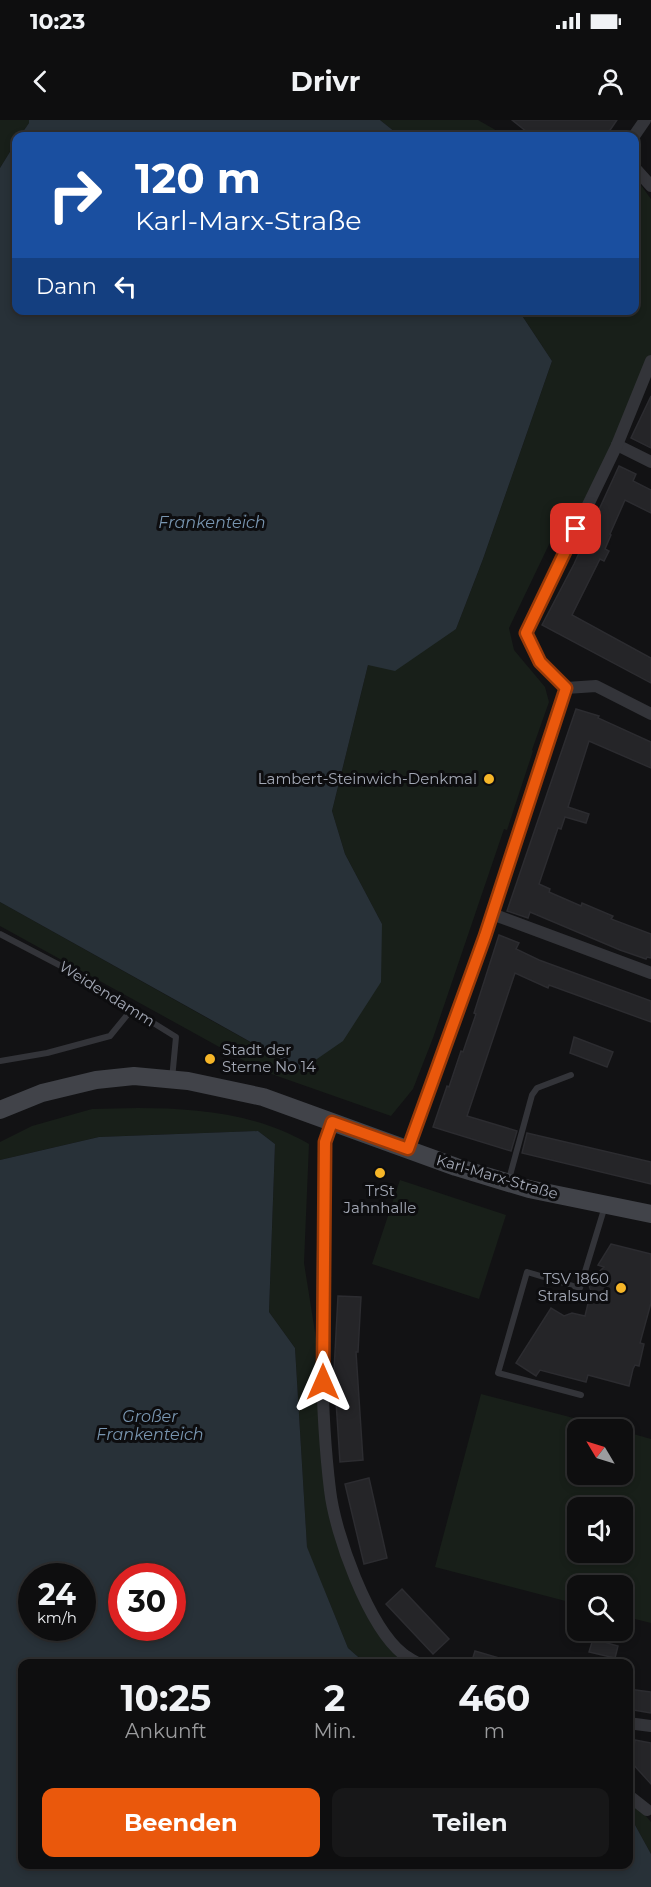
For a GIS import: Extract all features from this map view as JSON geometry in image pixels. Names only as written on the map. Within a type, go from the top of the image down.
[{"type":"main road","name":"Karl-Marx-Straße","points":[[0,1110],[42,1093],[96,1080],[134,1076],[172,1079],[263,1097],[508,1183],[651,1214]]},
{"type":"street","points":[[639,173],[651,186]]},
{"type":"street","points":[[651,361],[617,445],[526,633],[540,662],[566,688],[596,686],[651,714]]},
{"type":"street","points":[[617,445],[651,462]]},
{"type":"street","points":[[408,1149],[492,914],[566,688]]},
{"type":"street","points":[[492,914],[651,973]]},
{"type":"street","points":[[332,1122],[325,1142],[323,1382],[330,1491],[342,1544],[359,1587],[383,1630],[403,1654],[411,1659]]},
{"type":"street","points":[[633,1724],[651,1726]]},
{"type":"street","points":[[633,1799],[647,1809]]},
{"type":"lane","name":"Weidendamm","points":[[0,934],[63,967],[176,1037],[172,1079]]},
{"type":"lane","points":[[0,1061],[47,1053],[110,1036],[132,1009]]},
{"type":"lane","points":[[508,1183],[532,1095],[537,1088],[571,1075]]},
{"type":"lane","points":[[581,1395],[498,1373],[527,1272],[580,1288],[606,1206]]},
{"type":"shaded area","points":[[0,120],[29,120],[23,132],[12,132],[12,148],[0,168]]},
{"type":"shaded area","points":[[380,120],[478,120],[499,132],[395,132]]},
{"type":"shaded area","points":[[639,182],[651,199],[651,356],[617,445],[567,538],[555,532],[509,628],[514,650],[545,687],[549,702],[507,830],[504,829],[433,1038],[413,1089],[391,1116],[263,1071],[0,926],[0,902],[300,1070],[382,924],[345,854],[332,811],[368,665],[456,629],[483,559],[552,361],[522,315],[639,315]]},
{"type":"shaded area","points":[[138,1108],[204,1111],[248,1119],[290,1134],[309,1144],[304,1263],[323,1382],[342,1543],[383,1630],[415,1659],[360,1659],[348,1648],[307,1548],[295,1348],[269,1312],[275,1144],[258,1131],[99,1137],[0,1160],[0,1142],[32,1126],[92,1109]]},
{"type":"shaded area","points":[[400,1180],[506,1215],[479,1299],[372,1264]]},
{"type":"shaded area","points":[[481,1394],[577,1419],[567,1419],[567,1485],[633,1485],[633,1434],[651,1439],[651,1623],[633,1618],[633,1575],[567,1575],[567,1601],[435,1567]]},
{"type":"shaded area","points":[[633,1801],[651,1822],[651,1854],[633,1821]]},
{"type":"water","points":[[29,120],[380,120],[395,132],[23,132]]},
{"type":"water","name":"Frankenteich","points":[[12,148],[12,315],[522,315],[552,361],[483,559],[456,629],[395,671],[368,665],[332,811],[345,854],[382,924],[381,982],[343,1041],[301,1070],[0,902],[0,168]]},
{"type":"water","name":"Großer Frankenteich","points":[[258,1131],[275,1144],[269,1312],[295,1348],[307,1547],[348,1648],[360,1659],[18,1659],[18,1869],[633,1869],[633,1821],[651,1854],[651,1887],[0,1887],[0,1160],[99,1137]]},
{"type":"building","points":[[512,120],[617,120],[609,132],[527,132]]},
{"type":"building","points":[[651,396],[651,448],[631,438]]},
{"type":"building","points":[[619,466],[636,474],[633,481],[651,490],[651,513],[625,500],[605,549],[609,551],[604,561],[600,559],[572,615],[651,658],[651,683],[542,625],[574,564]]},
{"type":"building","points":[[576,709],[599,716],[598,718],[651,742],[651,768],[589,741],[568,807],[589,814],[586,823],[565,817],[561,829],[558,828],[539,884],[550,889],[549,892],[581,906],[582,903],[613,916],[611,919],[651,934],[651,958],[646,959],[620,950],[530,912],[528,918],[507,911]]},
{"type":"building","points":[[499,935],[519,943],[516,949],[539,960],[651,1001],[651,1022],[549,985],[548,988],[515,973],[467,1116],[517,1131],[511,1151],[433,1127],[461,1051],[463,1052]]},
{"type":"building","points":[[574,1037],[613,1052],[607,1067],[570,1053]]},
{"type":"building","points":[[527,1133],[651,1162],[651,1184],[522,1153]]},
{"type":"building","points":[[611,1244],[651,1254],[651,1303],[640,1343],[644,1344],[639,1366],[635,1365],[633,1369],[629,1386],[588,1375],[586,1382],[540,1370],[536,1376],[516,1363],[551,1308],[564,1316],[572,1313],[585,1316],[591,1291],[588,1283],[604,1267],[598,1265]]},
{"type":"building","points":[[338,1296],[361,1297],[358,1352],[356,1352],[363,1460],[340,1462],[334,1371]]},
{"type":"building","points":[[369,1478],[387,1558],[364,1564],[345,1484]]},
{"type":"building","points":[[402,1589],[449,1639],[433,1654],[386,1604]]},
{"type":"building","points":[[592,1641],[618,1646],[615,1658],[589,1652]]},
{"type":"building","points":[[475,1651],[503,1659],[473,1659]]},
{"type":"building","points":[[633,1690],[651,1692],[651,1713],[633,1710]]},
{"type":"building","points":[[635,1740],[651,1743],[651,1784],[633,1764]]},
{"type":"place","name":"Lambert-Steinwich-Denkmal","points":[[489,779]]},
{"type":"place","name":"Stadt der Sterne No 14","points":[[210,1059]]},
{"type":"place","name":"TrSt Jahnhalle","points":[[380,1173]]},
{"type":"place","name":"TSV 1860 Stralsund","points":[[621,1288]]},
{"type":"route","points":[[323,1382],[325,1142],[332,1122],[408,1149],[485,936],[566,688],[540,662],[526,633],[576,529]]}]
